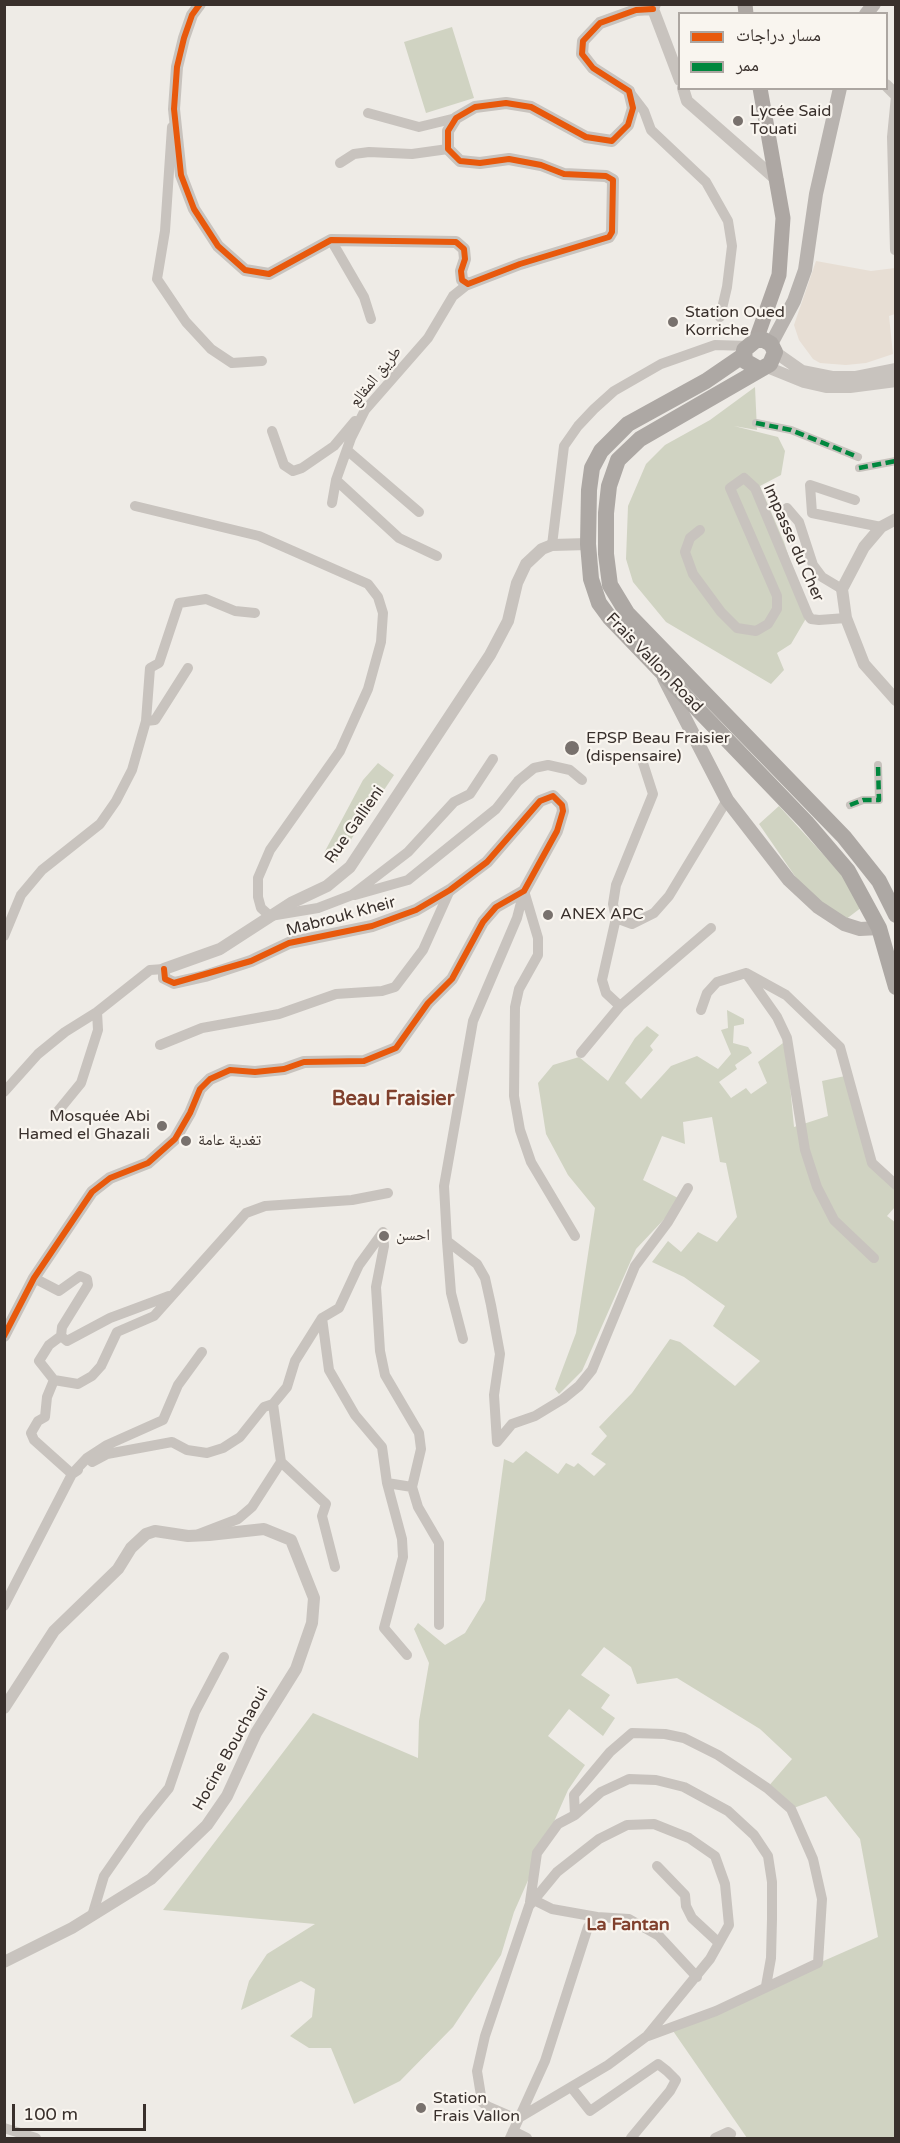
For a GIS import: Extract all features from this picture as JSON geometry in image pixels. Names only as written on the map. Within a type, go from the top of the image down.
[{"type":"highway","name":"Frais Vallon Road","points":[[760,353],[628,424],[607,443],[595,460],[591,475],[588,544],[591,579],[599,603],[609,618],[832,850],[857,883],[879,928],[896,987]]},
{"type":"highway","name":"Frais Vallon Road","points":[[760,353],[640,439],[618,460],[609,486],[605,533],[610,585],[627,613],[844,837],[879,881],[896,915]]},
{"type":"main road","points":[[760,90],[783,218],[779,274],[760,353]]},
{"type":"main road","points":[[760,353],[794,301],[805,270],[816,194],[840,90]]},
{"type":"main road","points":[[660,670],[727,800],[789,880],[818,907],[844,924],[860,929],[879,928]]},
{"type":"street","points":[[200,4],[192,15],[184,38],[174,109],[165,231],[157,279],[186,322],[211,349],[232,363],[262,361]]},
{"type":"street","points":[[678,74],[654,7],[636,10],[600,23],[584,41],[582,54],[592,68],[629,91],[644,111],[651,130],[666,147],[706,182],[728,221],[732,246],[728,287],[720,317]]},
{"type":"street","points":[[683,90],[687,101],[778,182]]},
{"type":"street","points":[[368,113],[419,127],[456,118],[475,107],[506,103],[531,107],[586,137],[612,141],[628,125],[633,108],[629,91]]},
{"type":"street","points":[[895,250],[896,96]]},
{"type":"street","points":[[174,109],[181,175],[194,209],[218,246],[245,270],[269,274],[331,240],[456,242],[464,249],[462,280],[468,284],[520,264],[609,237],[612,232],[613,180],[606,176],[564,174],[541,165],[509,159],[480,163],[460,161],[448,149],[448,130],[456,118]]},
{"type":"street","points":[[340,163],[354,154],[369,152],[411,154],[448,149]]},
{"type":"street","points":[[331,240],[364,297],[371,319]]},
{"type":"street","name":"طريق المقالع","points":[[332,503],[336,480],[365,410],[428,338],[453,296],[468,284]]},
{"type":"street","points":[[588,544],[552,545],[564,446],[586,417],[614,391],[661,364],[715,345],[760,353],[826,387],[850,387],[896,381]]},
{"type":"street","points":[[803,376],[843,377],[896,369]]},
{"type":"street","points":[[272,430],[284,465],[292,471],[302,468],[334,446],[365,410]]},
{"type":"street","points":[[756,423],[791,430],[858,457]]},
{"type":"street","points":[[348,451],[419,512]]},
{"type":"street","points":[[859,468],[896,461]]},
{"type":"street","name":"Impasse du Cher","points":[[700,530],[690,538],[685,552],[693,574],[721,612],[737,628],[756,631],[768,624],[777,609],[777,596],[730,488],[744,478],[755,488],[786,559],[802,605],[811,620],[846,618]]},
{"type":"street","points":[[336,480],[399,538],[437,556]]},
{"type":"street","points":[[855,500],[810,485],[812,513],[881,527]]},
{"type":"street","points":[[135,506],[259,536],[368,584],[378,597],[383,613],[381,642],[368,689],[340,751],[270,850],[258,878],[258,897],[261,908],[270,916],[318,908],[352,895],[408,880],[496,809],[518,781],[534,768],[548,765],[570,770],[582,780]]},
{"type":"street","points":[[787,508],[799,522],[813,565],[822,577],[843,589]]},
{"type":"street","points":[[896,519],[881,527],[864,547],[843,589],[846,618],[864,664],[896,699]]},
{"type":"street","name":"Rue Gallieni","points":[[4,1092],[38,1054],[65,1032],[97,1012],[150,970],[164,969],[220,949],[270,916],[327,886],[350,867],[490,655],[508,621],[517,583],[526,564],[542,549],[552,545]]},
{"type":"street","points":[[4,936],[21,895],[42,870],[100,824],[116,801],[132,770],[146,721],[150,668],[159,663],[179,603],[206,599],[235,611],[255,613]]},
{"type":"street","points":[[146,721],[155,720],[188,668]]},
{"type":"street","points":[[352,895],[408,852],[454,802],[470,794],[493,759]]},
{"type":"street","points":[[620,1006],[606,993],[602,980],[616,918],[613,904],[616,885],[653,794],[643,763]]},
{"type":"street","points":[[850,805],[862,800],[879,800],[878,765]]},
{"type":"street","name":"Mabrouk Kheir","points":[[164,969],[165,979],[172,983],[205,976],[250,961],[289,943],[372,926],[416,910],[450,890],[487,862],[540,801],[553,796],[562,805],[563,811],[552,841],[524,891]]},
{"type":"street","points":[[616,918],[632,924],[654,913],[669,896],[727,800]]},
{"type":"street","points":[[160,1045],[202,1028],[279,1014],[336,994],[382,991],[395,987],[423,950],[450,890]]},
{"type":"street","points":[[524,891],[538,938],[538,955],[519,989],[515,1006],[514,1096],[520,1130],[531,1162],[575,1236]]},
{"type":"street","points":[[463,1339],[451,1293],[444,1186],[466,1048],[473,1021],[513,927],[524,891]]},
{"type":"street","points":[[4,1336],[34,1278],[92,1192],[110,1178],[147,1163],[175,1139],[200,1089],[210,1079],[230,1071],[255,1072],[284,1069],[304,1062],[364,1061],[396,1048],[428,1003],[452,979],[483,922],[496,907],[524,891]]},
{"type":"street","points":[[581,1053],[620,1006],[711,928]]},
{"type":"street","points":[[701,1010],[706,993],[717,982],[746,973],[786,995],[840,1047],[872,1163],[896,1185]]},
{"type":"street","points":[[746,973],[777,1017],[787,1038],[805,1150],[817,1187],[834,1220],[874,1258]]},
{"type":"street","points":[[54,1116],[81,1083],[98,1030],[97,1012]]},
{"type":"street","points":[[447,1240],[477,1264],[485,1278],[500,1354],[494,1395],[495,1435],[498,1442],[512,1425],[535,1416],[563,1399],[579,1386],[592,1370],[635,1266],[668,1222],[688,1188]]},
{"type":"street","points":[[169,1296],[110,1318],[49,1345],[39,1361],[54,1380],[78,1384],[92,1376],[101,1366],[117,1332],[154,1317],[169,1296],[246,1214],[265,1206],[352,1200],[388,1193]]},
{"type":"street","points":[[72,1474],[106,1454],[172,1442],[187,1450],[207,1453],[223,1448],[240,1437],[264,1407],[273,1404],[287,1387],[295,1361],[322,1318],[339,1308],[359,1265],[383,1232],[384,1246],[376,1287],[380,1351],[384,1375],[419,1433],[421,1449],[412,1487],[418,1507],[439,1543],[439,1625]]},
{"type":"street","points":[[34,1278],[59,1291],[80,1276],[87,1279],[88,1285],[67,1317],[64,1338]]},
{"type":"street","points":[[322,1318],[329,1370],[356,1415],[382,1447],[387,1483],[402,1539],[403,1557],[384,1628],[407,1655]]},
{"type":"street","points":[[4,1606],[72,1474],[87,1458],[106,1445],[163,1420],[178,1384],[202,1352]]},
{"type":"street","points":[[54,1380],[47,1396],[45,1417],[38,1421],[31,1433],[33,1440],[72,1474]]},
{"type":"street","points":[[273,1404],[281,1462],[326,1504],[322,1516],[335,1567]]},
{"type":"street","points":[[193,1536],[238,1519],[252,1507],[281,1462]]},
{"type":"street","points":[[387,1483],[412,1487]]},
{"type":"street","name":"Hocine Bouchaoui","points":[[4,1708],[54,1631],[118,1569],[137,1540],[155,1531],[193,1536],[264,1529],[291,1540],[314,1598],[312,1623],[296,1669],[256,1733],[228,1796],[207,1826],[151,1879],[92,1916],[4,1962]]},
{"type":"street","points":[[92,1916],[104,1876],[143,1820],[169,1788],[195,1712],[224,1657]]},
{"type":"street","points":[[517,2120],[647,2036],[716,2011],[818,1963],[822,1899],[813,1859],[791,1809],[767,1788],[718,1755],[684,1738],[665,1734],[632,1733],[610,1752],[574,1795],[575,1815]]},
{"type":"street","points":[[517,2120],[482,2102],[477,2071],[485,2036],[532,1902],[537,1853],[558,1824],[575,1815],[601,1792],[628,1779],[656,1780],[684,1787],[728,1811],[754,1834],[768,1856],[772,1882],[771,1958],[766,1986]]},
{"type":"street","points":[[532,1902],[557,1872],[599,1839],[627,1825],[654,1824],[689,1838],[715,1856],[729,1902],[729,1925],[697,1977],[647,2036]]},
{"type":"street","points":[[657,1866],[685,1895],[693,1918],[718,1943]]},
{"type":"street","points":[[532,1902],[552,1909],[597,1917],[629,1918],[658,1936],[697,1977]]},
{"type":"street","points":[[527,2139],[512,2135],[545,2061],[588,1927],[597,1917]]},
{"type":"street","points":[[571,2087],[590,2111],[658,2064],[667,2071],[676,2080],[670,2091],[631,2139]]},
{"type":"street","points":[[4,2128],[36,2139]]},
{"type":"street","points":[[715,2139],[728,2132],[731,2133],[729,2139]]},
{"type":"green space","points":[[452,27],[474,98],[426,113],[404,42]]},
{"type":"green space","points":[[755,387],[757,430],[734,426],[778,437],[785,451],[781,475],[760,486],[784,542],[808,615],[791,644],[777,653],[784,670],[771,684],[666,622],[633,582],[626,559],[628,506],[646,464],[665,445],[710,420]]},
{"type":"green space","points":[[378,763],[394,775],[336,862],[324,853],[363,780]]},
{"type":"green space","points":[[779,806],[842,875],[862,907],[845,920],[822,906],[799,882],[759,824]]},
{"type":"green space","points":[[727,1010],[744,1019],[744,1024],[734,1026],[733,1043],[748,1047],[752,1053],[735,1065],[737,1069],[719,1082],[731,1098],[746,1088],[751,1094],[767,1083],[758,1062],[783,1043],[788,1065],[794,1127],[828,1116],[822,1081],[845,1076],[877,1167],[895,1187],[895,1207],[887,1216],[896,1223],[895,2138],[747,2138],[671,2028],[878,1937],[860,1839],[826,1796],[791,1809],[767,1788],[792,1759],[760,1729],[677,1678],[637,1684],[631,1667],[604,1647],[581,1675],[610,1695],[601,1708],[615,1718],[603,1736],[569,1709],[548,1736],[585,1765],[568,1790],[514,1912],[501,1955],[453,2027],[400,2081],[354,2104],[331,2048],[309,2048],[290,2036],[312,2017],[315,1989],[301,1981],[241,2010],[249,1981],[267,1954],[315,1924],[163,1910],[313,1713],[418,1758],[419,1721],[429,1663],[414,1629],[418,1623],[445,1645],[465,1633],[485,1600],[504,1459],[513,1463],[526,1451],[558,1474],[566,1463],[574,1467],[578,1463],[594,1476],[606,1464],[591,1454],[607,1436],[599,1427],[632,1393],[670,1339],[680,1342],[735,1386],[760,1361],[713,1326],[725,1306],[684,1277],[652,1262],[668,1241],[681,1252],[698,1232],[717,1242],[737,1217],[726,1163],[720,1162],[712,1117],[683,1122],[685,1144],[662,1136],[643,1180],[678,1198],[669,1214],[636,1249],[582,1371],[559,1394],[555,1389],[576,1333],[595,1208],[568,1175],[546,1134],[538,1083],[553,1065],[579,1057],[608,1081],[635,1038],[647,1026],[659,1035],[650,1046],[653,1050],[625,1083],[641,1099],[671,1066],[697,1056],[718,1069],[731,1054],[721,1030],[728,1028]]},
{"type":"shaded area","points":[[816,261],[871,271],[895,268],[895,314],[889,316],[893,354],[866,363],[846,365],[820,363],[813,359],[799,340],[794,325]]},
{"type":"marked path","points":[[756,423],[791,430],[858,457]]},
{"type":"marked path","points":[[859,468],[896,461]]},
{"type":"marked path","points":[[850,805],[863,800],[879,800],[878,765]]},
{"type":"cycle path","points":[[200,4],[192,15],[184,38],[177,67],[174,109],[181,175],[194,209],[218,246],[245,270],[269,274],[331,240],[456,242],[464,249],[462,280],[468,284],[520,264],[609,237],[612,232],[613,180],[606,176],[564,174],[541,165],[509,159],[480,163],[460,161],[448,149],[448,131],[456,118],[475,107],[506,103],[531,107],[586,137],[612,141],[628,125],[633,108],[629,91],[593,68],[582,54],[583,41],[600,23],[636,10],[653,9]]},
{"type":"cycle path","points":[[4,1336],[34,1278],[92,1192],[110,1178],[148,1163],[175,1139],[200,1089],[210,1079],[230,1070],[255,1072],[284,1069],[304,1062],[364,1061],[396,1048],[428,1003],[452,979],[483,922],[496,907],[524,891],[557,831],[563,811],[562,805],[553,796],[540,801],[487,862],[450,890],[416,910],[372,926],[289,943],[251,961],[174,983],[165,979],[164,969]]},
{"type":"place","name":"Lycée Said Touati","points":[[738,121]]},
{"type":"place","name":"Station Oued Korriche","points":[[673,322]]},
{"type":"place","name":"EPSP Beau Fraisier (dispensaire)","points":[[572,748]]},
{"type":"place","name":"ANEX APC","points":[[548,915]]},
{"type":"place","name":"Mosquée Abi Hamed el Ghazali","points":[[162,1126]]},
{"type":"place","name":"تغدية عامة","points":[[186,1141]]},
{"type":"place","name":"احسن","points":[[384,1236]]},
{"type":"place","name":"Station Frais Vallon","points":[[421,2108]]},
{"type":"district","name":"Beau Fraisier","points":[[393,1100]]},
{"type":"district","name":"La Fantan","points":[[628,1925]]}]
